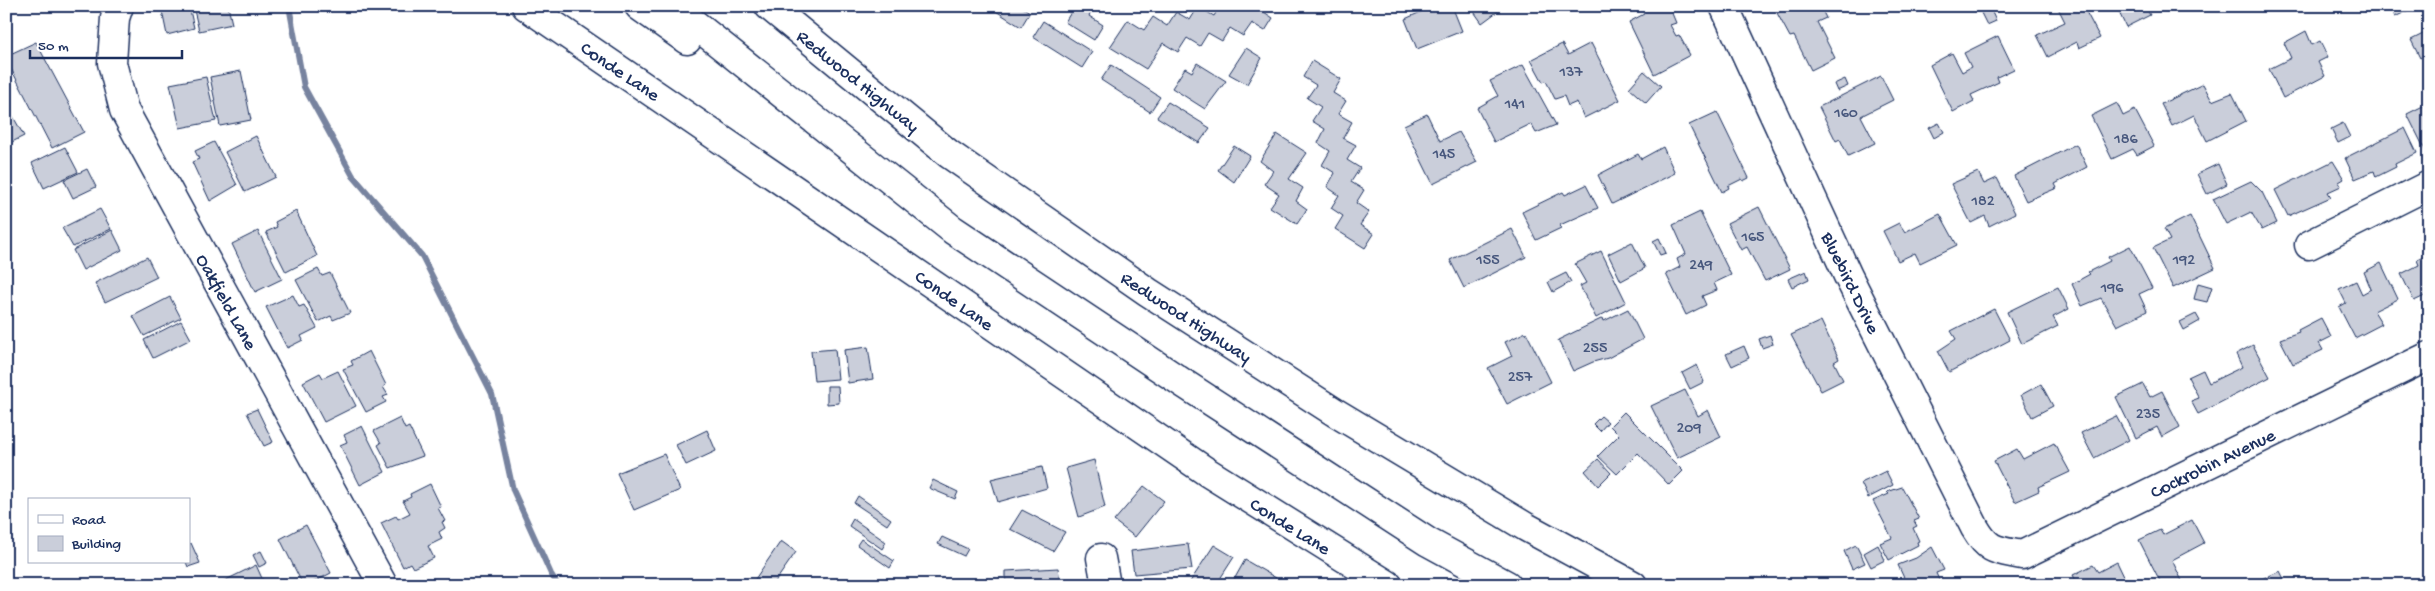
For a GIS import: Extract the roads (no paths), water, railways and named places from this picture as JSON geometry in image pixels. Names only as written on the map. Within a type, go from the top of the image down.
[{"type":"main road","name":"Oakfield Lane","points":[[119,6],[115,18],[112,63],[124,110],[383,585]]},
{"type":"main road","name":"Conde Lane","points":[[526,6],[1207,472],[1388,585]]},
{"type":"main road","points":[[639,6],[869,166]]},
{"type":"main road","points":[[672,6],[869,166],[953,230],[1183,384],[1428,542],[1507,585]]},
{"type":"main road","name":"Redwood Highway","points":[[769,6],[949,154],[1156,297],[1361,428],[1526,527],[1633,585]]},
{"type":"main road","points":[[789,6],[901,114]]},
{"type":"main road","name":"Bluebird Drive","points":[[1724,6],[1848,276],[1975,528],[1984,543],[1993,549]]},
{"type":"main road","points":[[2309,245],[2429,185]]},
{"type":"main road","name":"Cockrobin Avenue","points":[[1993,549],[2022,555],[2429,356]]},
{"type":"main road","points":[[1101,558],[1106,585]]},
{"type":"waterway","points":[[289,6],[304,87],[353,176],[422,256],[492,394],[513,490],[551,574],[558,585]]}]
